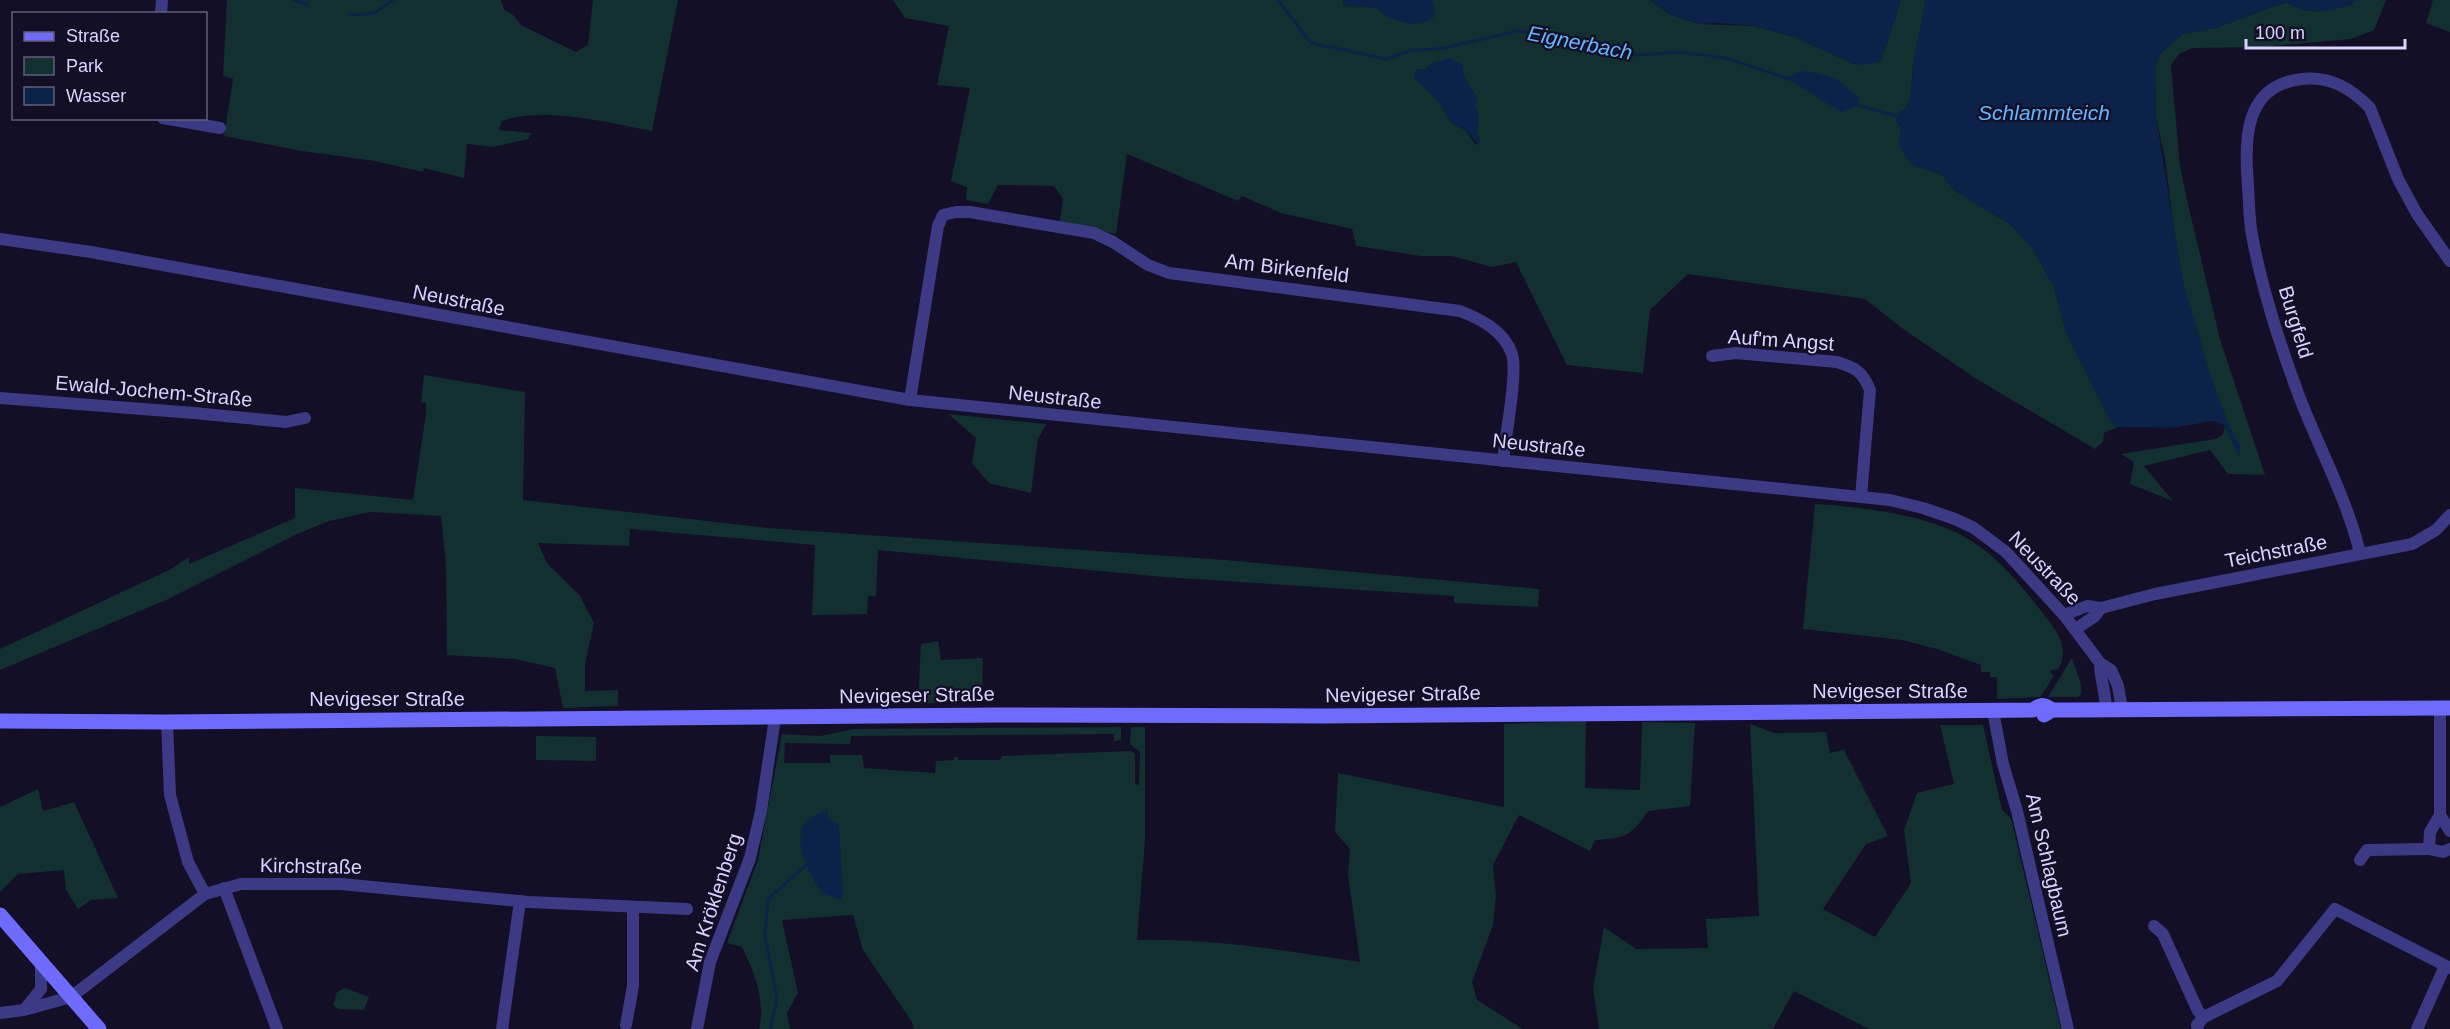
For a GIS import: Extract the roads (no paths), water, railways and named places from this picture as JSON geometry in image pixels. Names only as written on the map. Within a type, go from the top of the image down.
[{"type":"main road","name":"Nevigeser Straße","points":[[0,721],[167,722],[1993,711],[2033,710],[2039,705],[2045,705],[2052,710],[2445,708]]},
{"type":"main road","points":[[0,915],[99,1029]]},
{"type":"street","name":"Burgfeld","points":[[2360,554],[2281,345],[2252,234],[2246,143],[2251,116],[2264,95],[2283,82],[2310,78],[2338,83],[2363,101],[2370,108],[2398,179],[2412,205],[2450,261]]},
{"type":"street","points":[[175,120],[220,128]]},
{"type":"street","name":"Am Birkenfeld","points":[[910,400],[938,226],[943,216],[956,212],[970,212],[1094,233],[1113,242],[1148,266],[1169,273],[1460,311],[1484,320],[1512,354],[1513,373],[1503,461]]},
{"type":"street","name":"Neustraße","points":[[0,239],[92,252],[910,400],[1890,500],[1942,514],[1974,528],[2006,552],[2076,629],[2100,663],[2111,670],[2118,686],[2122,710]]},
{"type":"street","name":"Auf'm Angst","points":[[1712,356],[1736,353],[1837,362],[1853,367],[1864,376],[1870,390],[1861,497]]},
{"type":"street","name":"Ewald-Jochem-Straße","points":[[0,398],[286,422],[305,418]]},
{"type":"street","name":"Teichstraße","points":[[2064,615],[2087,606],[2101,608],[2155,594],[2412,544],[2436,530],[2450,515]]},
{"type":"street","name":"Teichstraße","points":[[2076,629],[2095,616],[2101,608]]},
{"type":"street","name":"Neustraße","points":[[2100,663],[2100,676],[2106,695],[2106,710]]},
{"type":"street","points":[[2429,849],[2430,832],[2440,815],[2445,708]]},
{"type":"street","name":"Am Schlagbaum","points":[[1993,711],[2003,764],[2017,811],[2068,1029]]},
{"type":"street","name":"Am Kröklenberg","points":[[697,1029],[710,962],[750,858],[765,786],[775,718]]},
{"type":"street","points":[[167,722],[170,795],[188,862],[205,894]]},
{"type":"street","points":[[2440,815],[2450,831]]},
{"type":"street","points":[[2361,860],[2367,850],[2429,849],[2443,852],[2450,849]]},
{"type":"street","name":"Kirchstraße","points":[[0,1013],[24,1010],[71,997],[205,894],[241,884],[341,884],[520,901],[687,909]]},
{"type":"street","points":[[224,888],[277,1029]]},
{"type":"street","points":[[502,1029],[520,901]]},
{"type":"street","points":[[626,1025],[633,986],[633,907]]},
{"type":"street","points":[[2198,1029],[2197,1025],[2204,1017],[2277,981],[2335,909],[2447,967],[2417,1029]]},
{"type":"street","points":[[2154,926],[2163,934],[2199,1011],[2204,1017]]},
{"type":"street","points":[[24,1010],[40,989],[41,962]]},
{"type":"water","points":[[1343,0],[1432,0],[1435,9],[1434,17],[1428,22],[1411,24],[1391,19],[1377,8],[1344,5]]},
{"type":"water","points":[[1650,0],[1901,0],[1881,61],[1864,65],[1854,64],[1795,37],[1755,26],[1701,24],[1671,15]]},
{"type":"water","name":"Schlammteich","points":[[1926,0],[2356,0],[2338,9],[2317,12],[2286,2],[2215,28],[2183,34],[2160,54],[2155,68],[2156,117],[2183,282],[2212,380],[2230,428],[2241,448],[2239,457],[2224,425],[2213,421],[2171,428],[2118,427],[2111,422],[2066,332],[2054,287],[2033,249],[2010,224],[1954,190],[1941,174],[1915,166],[1905,156],[1899,144],[1901,126],[1896,121],[1900,111],[1906,109],[1911,94],[1913,65]]},
{"type":"water","points":[[1450,58],[1462,65],[1464,77],[1477,98],[1475,104],[1478,118],[1476,133],[1480,140],[1479,145],[1466,131],[1451,122],[1439,102],[1415,78],[1414,73],[1417,69],[1424,70],[1433,63]]},
{"type":"water","points":[[1804,70],[1835,78],[1860,98],[1859,106],[1841,112],[1786,78]]},
{"type":"water","points":[[828,811],[828,818],[837,823],[839,828],[842,900],[822,893],[809,871],[801,846],[801,834],[805,824],[814,816]]},
{"type":"waterway","points":[[294,0],[308,5]]},
{"type":"waterway","points":[[350,15],[374,13],[393,0]]},
{"type":"waterway","name":"Eignerbach","points":[[1278,0],[1311,43],[1387,59],[1409,51],[1444,48],[1518,31],[1543,34],[1603,51],[1636,55],[1680,52],[1726,58],[1789,79]]},
{"type":"waterway","name":"Eignerbach","points":[[1856,105],[1898,116]]},
{"type":"waterway","points":[[770,1029],[777,999],[765,936],[768,899],[805,866]]}]
